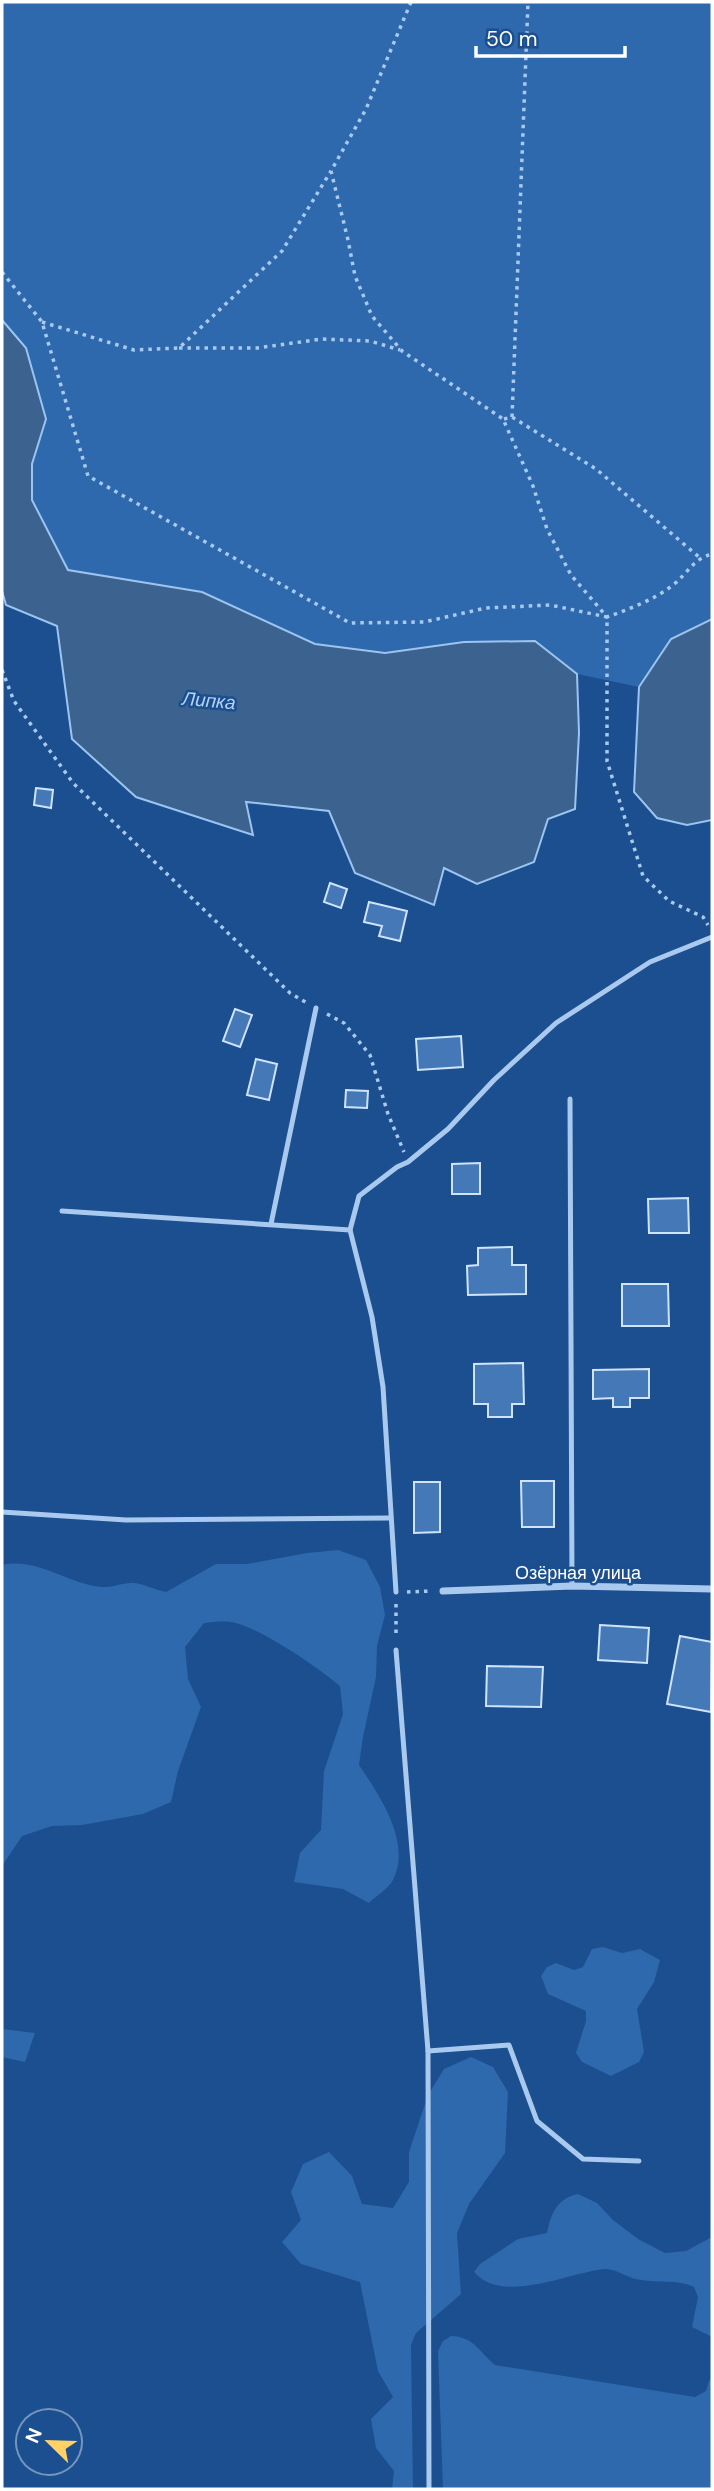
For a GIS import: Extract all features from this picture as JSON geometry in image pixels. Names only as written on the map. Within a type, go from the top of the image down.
[{"type":"street","name":"Озёрная улица","points":[[443,1591],[572,1586],[712,1589]]},
{"type":"lane","points":[[396,1592],[383,1387],[372,1317],[351,1230],[359,1196],[397,1167],[408,1162],[448,1129],[494,1080],[556,1023],[650,962],[712,935]]},
{"type":"lane","points":[[271,1224],[316,1008]]},
{"type":"lane","points":[[570,1099],[572,1586]]},
{"type":"lane","points":[[62,1211],[351,1230]]},
{"type":"lane","points":[[2,1512],[126,1520],[390,1518]]},
{"type":"lane","points":[[397,1650],[428,2050],[429,2489]]},
{"type":"lane","points":[[428,2050],[509,2045],[537,2121],[583,2159],[639,2161]]},
{"type":"path","points":[[179,348],[282,251],[366,109],[411,2]]},
{"type":"path","points":[[512,417],[528,2]]},
{"type":"path","points":[[331,171],[355,276],[372,316],[402,351],[503,419],[533,486],[547,529],[571,575],[607,617],[607,761],[643,876],[669,901],[704,917],[712,935]]},
{"type":"path","points":[[2,272],[42,322],[88,476],[350,624],[424,622],[486,608],[550,605],[607,617],[637,606],[673,585],[699,558],[712,554]]},
{"type":"path","points":[[42,322],[134,350],[257,348],[322,339],[370,341],[402,351]]},
{"type":"path","points":[[503,419],[512,417],[596,469],[699,558]]},
{"type":"path","points":[[2,670],[14,701],[73,783],[290,993],[344,1023],[370,1055],[388,1114],[408,1162]]},
{"type":"path","points":[[397,1650],[396,1592],[443,1591]]},
{"type":"shaded area","points":[[2,2],[712,2],[712,619],[671,639],[639,687],[577,674],[535,641],[464,642],[385,653],[315,644],[202,592],[68,570],[32,500],[32,464],[46,419],[26,348],[2,320]]},
{"type":"shaded area","points":[[338,1550],[366,1560],[380,1587],[385,1615],[377,1646],[376,1677],[359,1765],[384,1805],[396,1836],[398,1866],[393,1880],[385,1889],[369,1903],[343,1889],[294,1882],[300,1853],[321,1830],[324,1771],[343,1714],[340,1686],[272,1639],[243,1625],[228,1622],[204,1623],[185,1647],[188,1679],[201,1707],[178,1771],[171,1802],[143,1814],[82,1825],[52,1826],[22,1836],[2,1866],[2,1565],[28,1565],[89,1585],[110,1587],[134,1583],[166,1592],[216,1564],[247,1564]]},
{"type":"shaded area","points":[[603,1947],[622,1953],[640,1949],[660,1960],[654,1982],[637,2009],[644,2052],[639,2062],[611,2076],[582,2062],[576,2053],[586,2021],[586,2011],[548,1994],[541,1976],[547,1967],[556,1963],[574,1970],[583,1967],[592,1949]]},
{"type":"shaded area","points":[[2,2029],[35,2033],[25,2062],[2,2057]]},
{"type":"shaded area","points":[[471,2057],[493,2067],[508,2092],[505,2153],[469,2204],[457,2233],[461,2294],[416,2333],[411,2345],[413,2489],[392,2489],[394,2471],[376,2448],[371,2419],[393,2397],[378,2371],[360,2282],[301,2264],[282,2242],[301,2220],[291,2192],[303,2164],[329,2152],[352,2176],[362,2204],[393,2208],[409,2182],[409,2152],[428,2095],[444,2069]]},
{"type":"shaded area","points":[[578,2194],[597,2203],[613,2220],[638,2239],[665,2253],[686,2251],[712,2237],[712,2337],[692,2327],[698,2297],[694,2287],[688,2285],[636,2279],[604,2269],[518,2287],[501,2286],[486,2282],[474,2272],[480,2264],[518,2239],[547,2233],[556,2208],[564,2200]]},
{"type":"shaded area","points":[[451,2336],[471,2342],[495,2365],[695,2397],[706,2391],[712,2377],[712,2489],[443,2489],[438,2351],[443,2341]]},
{"type":"water","name":"Липка","points":[[2,320],[26,348],[46,419],[32,464],[32,500],[68,570],[202,592],[315,644],[385,653],[464,642],[535,641],[577,674],[579,733],[575,809],[548,819],[534,862],[477,884],[444,868],[434,905],[355,873],[329,811],[246,802],[253,835],[136,797],[72,739],[57,626],[6,605],[2,591]]},
{"type":"water","points":[[712,619],[712,820],[687,825],[657,818],[634,792],[639,687],[671,639]]},
{"type":"building","points":[[36,788],[53,790],[51,808],[34,805]]},
{"type":"building","points":[[330,883],[347,889],[341,908],[324,902]]},
{"type":"building","points":[[369,902],[407,911],[400,941],[379,936],[382,926],[364,922]]},
{"type":"building","points":[[235,1009],[252,1015],[240,1047],[223,1041]]},
{"type":"building","points":[[461,1036],[463,1067],[418,1070],[416,1039]]},
{"type":"building","points":[[256,1059],[277,1064],[269,1100],[247,1095]]},
{"type":"building","points":[[346,1090],[368,1091],[367,1108],[345,1107]]},
{"type":"building","points":[[480,1163],[480,1194],[452,1194],[452,1164]]},
{"type":"building","points":[[688,1198],[689,1233],[649,1233],[648,1199]]},
{"type":"building","points":[[512,1247],[512,1265],[526,1265],[526,1294],[468,1295],[467,1266],[478,1265],[478,1248]]},
{"type":"building","points":[[622,1284],[668,1284],[669,1326],[622,1326]]},
{"type":"building","points":[[523,1363],[524,1404],[512,1404],[512,1417],[488,1417],[488,1404],[474,1404],[474,1364]]},
{"type":"building","points":[[649,1369],[649,1398],[630,1398],[630,1407],[613,1407],[613,1398],[593,1399],[593,1370]]},
{"type":"building","points":[[521,1481],[554,1481],[554,1527],[522,1527]]},
{"type":"building","points":[[414,1482],[440,1482],[440,1532],[414,1533]]},
{"type":"building","points":[[600,1625],[649,1628],[647,1663],[598,1660]]},
{"type":"building","points":[[680,1636],[712,1642],[711,1712],[667,1704]]},
{"type":"building","points":[[487,1666],[543,1667],[541,1707],[486,1706]]}]
